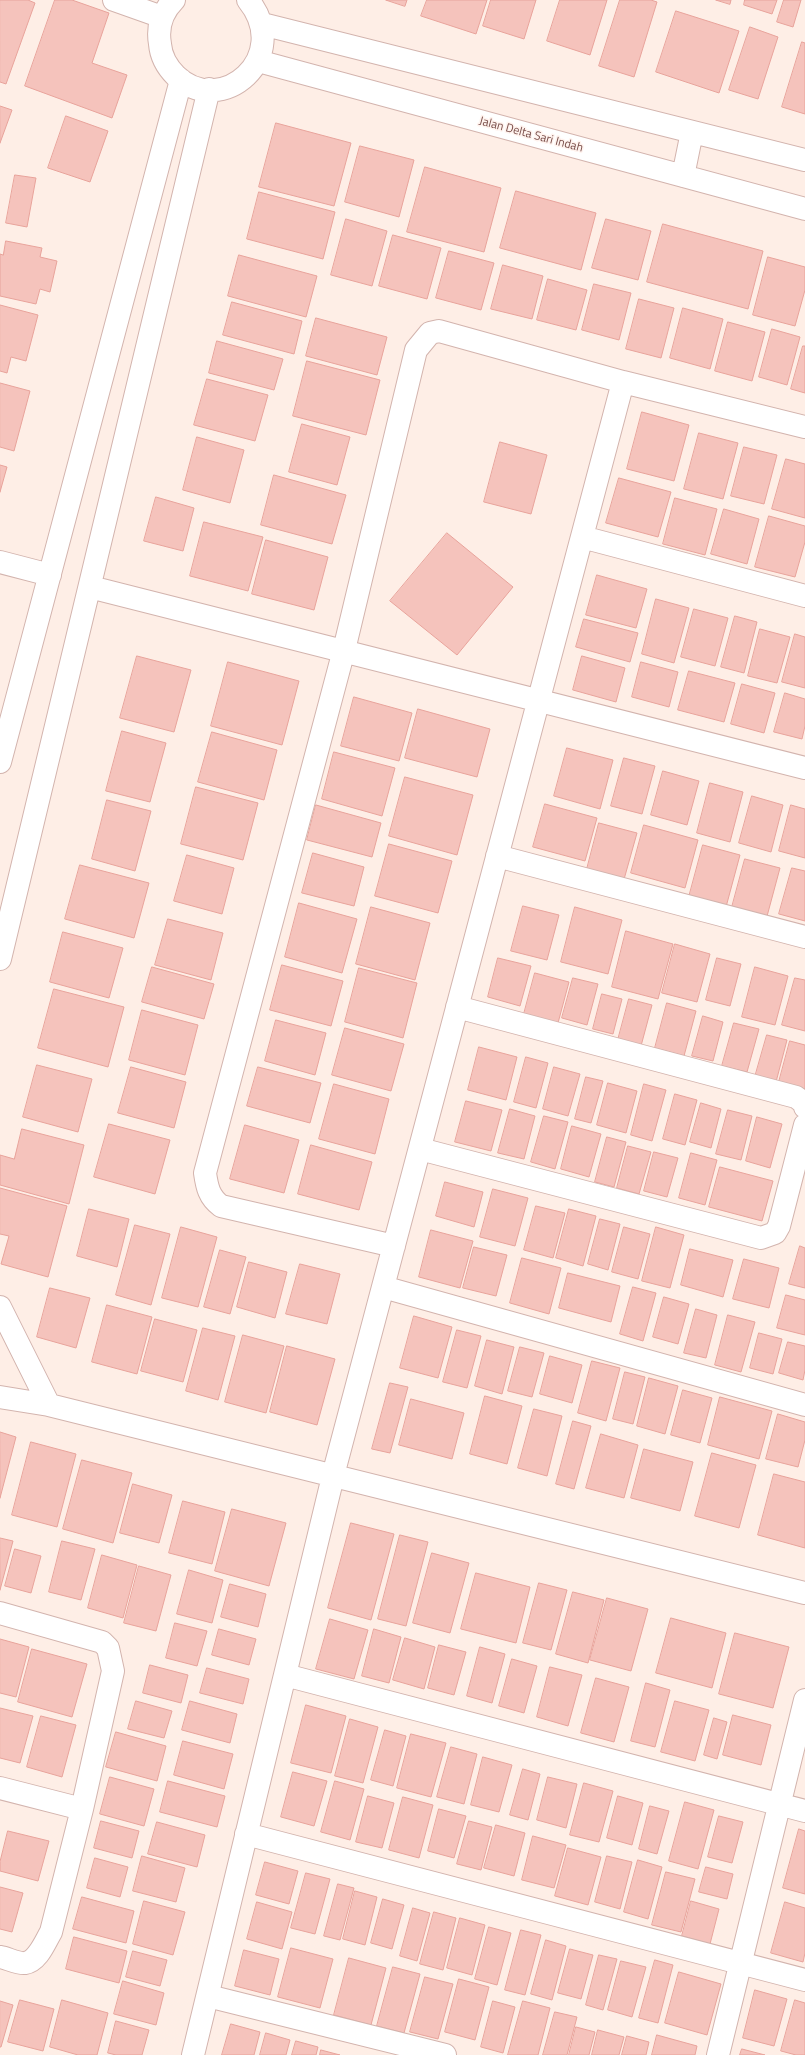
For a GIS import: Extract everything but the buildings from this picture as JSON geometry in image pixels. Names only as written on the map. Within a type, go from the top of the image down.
[{"type":"street","points":[[114,0],[168,8],[158,35],[160,52],[168,68],[181,80],[194,87],[209,89],[224,88],[238,83],[249,73],[258,61],[263,43],[262,24],[257,11],[248,0]]},
{"type":"street","points":[[262,24],[805,160]]},
{"type":"street","name":"Jalan Delta Sari Indah","points":[[258,61],[805,209]]},
{"type":"street","points":[[0,762],[181,80]]},
{"type":"street","points":[[0,959],[3,930],[90,587],[209,89]]},
{"type":"street","points":[[684,176],[692,132]]},
{"type":"street","points":[[394,1246],[221,1206],[214,1200],[207,1190],[205,1172],[344,650],[416,350],[430,333],[439,331],[623,382],[805,427]]},
{"type":"street","points":[[193,2055],[334,1476],[623,382]]},
{"type":"street","points":[[582,537],[805,596]]},
{"type":"street","points":[[0,562],[50,575]]},
{"type":"street","points":[[90,587],[344,650],[805,768]]},
{"type":"street","points":[[497,856],[805,937]]},
{"type":"street","points":[[457,1007],[796,1097],[804,1103],[805,1107]]},
{"type":"street","points":[[420,1149],[761,1238],[775,1233],[779,1226],[805,1125]]},
{"type":"street","points":[[383,1287],[805,1405]]},
{"type":"street","points":[[0,1307],[49,1405]]},
{"type":"street","points":[[0,1397],[49,1405],[805,1593]]},
{"type":"street","points":[[0,1613],[102,1642],[108,1648],[113,1671],[82,1809],[51,1932],[43,1947],[34,1958],[24,1963],[0,1957]]},
{"type":"street","points":[[285,1674],[805,1811]]},
{"type":"street","points":[[718,2055],[805,1700]]},
{"type":"street","points":[[0,1788],[82,1809]]},
{"type":"street","points":[[246,1834],[740,1965],[805,1980]]},
{"type":"street","points":[[208,1996],[445,2055]]}]
